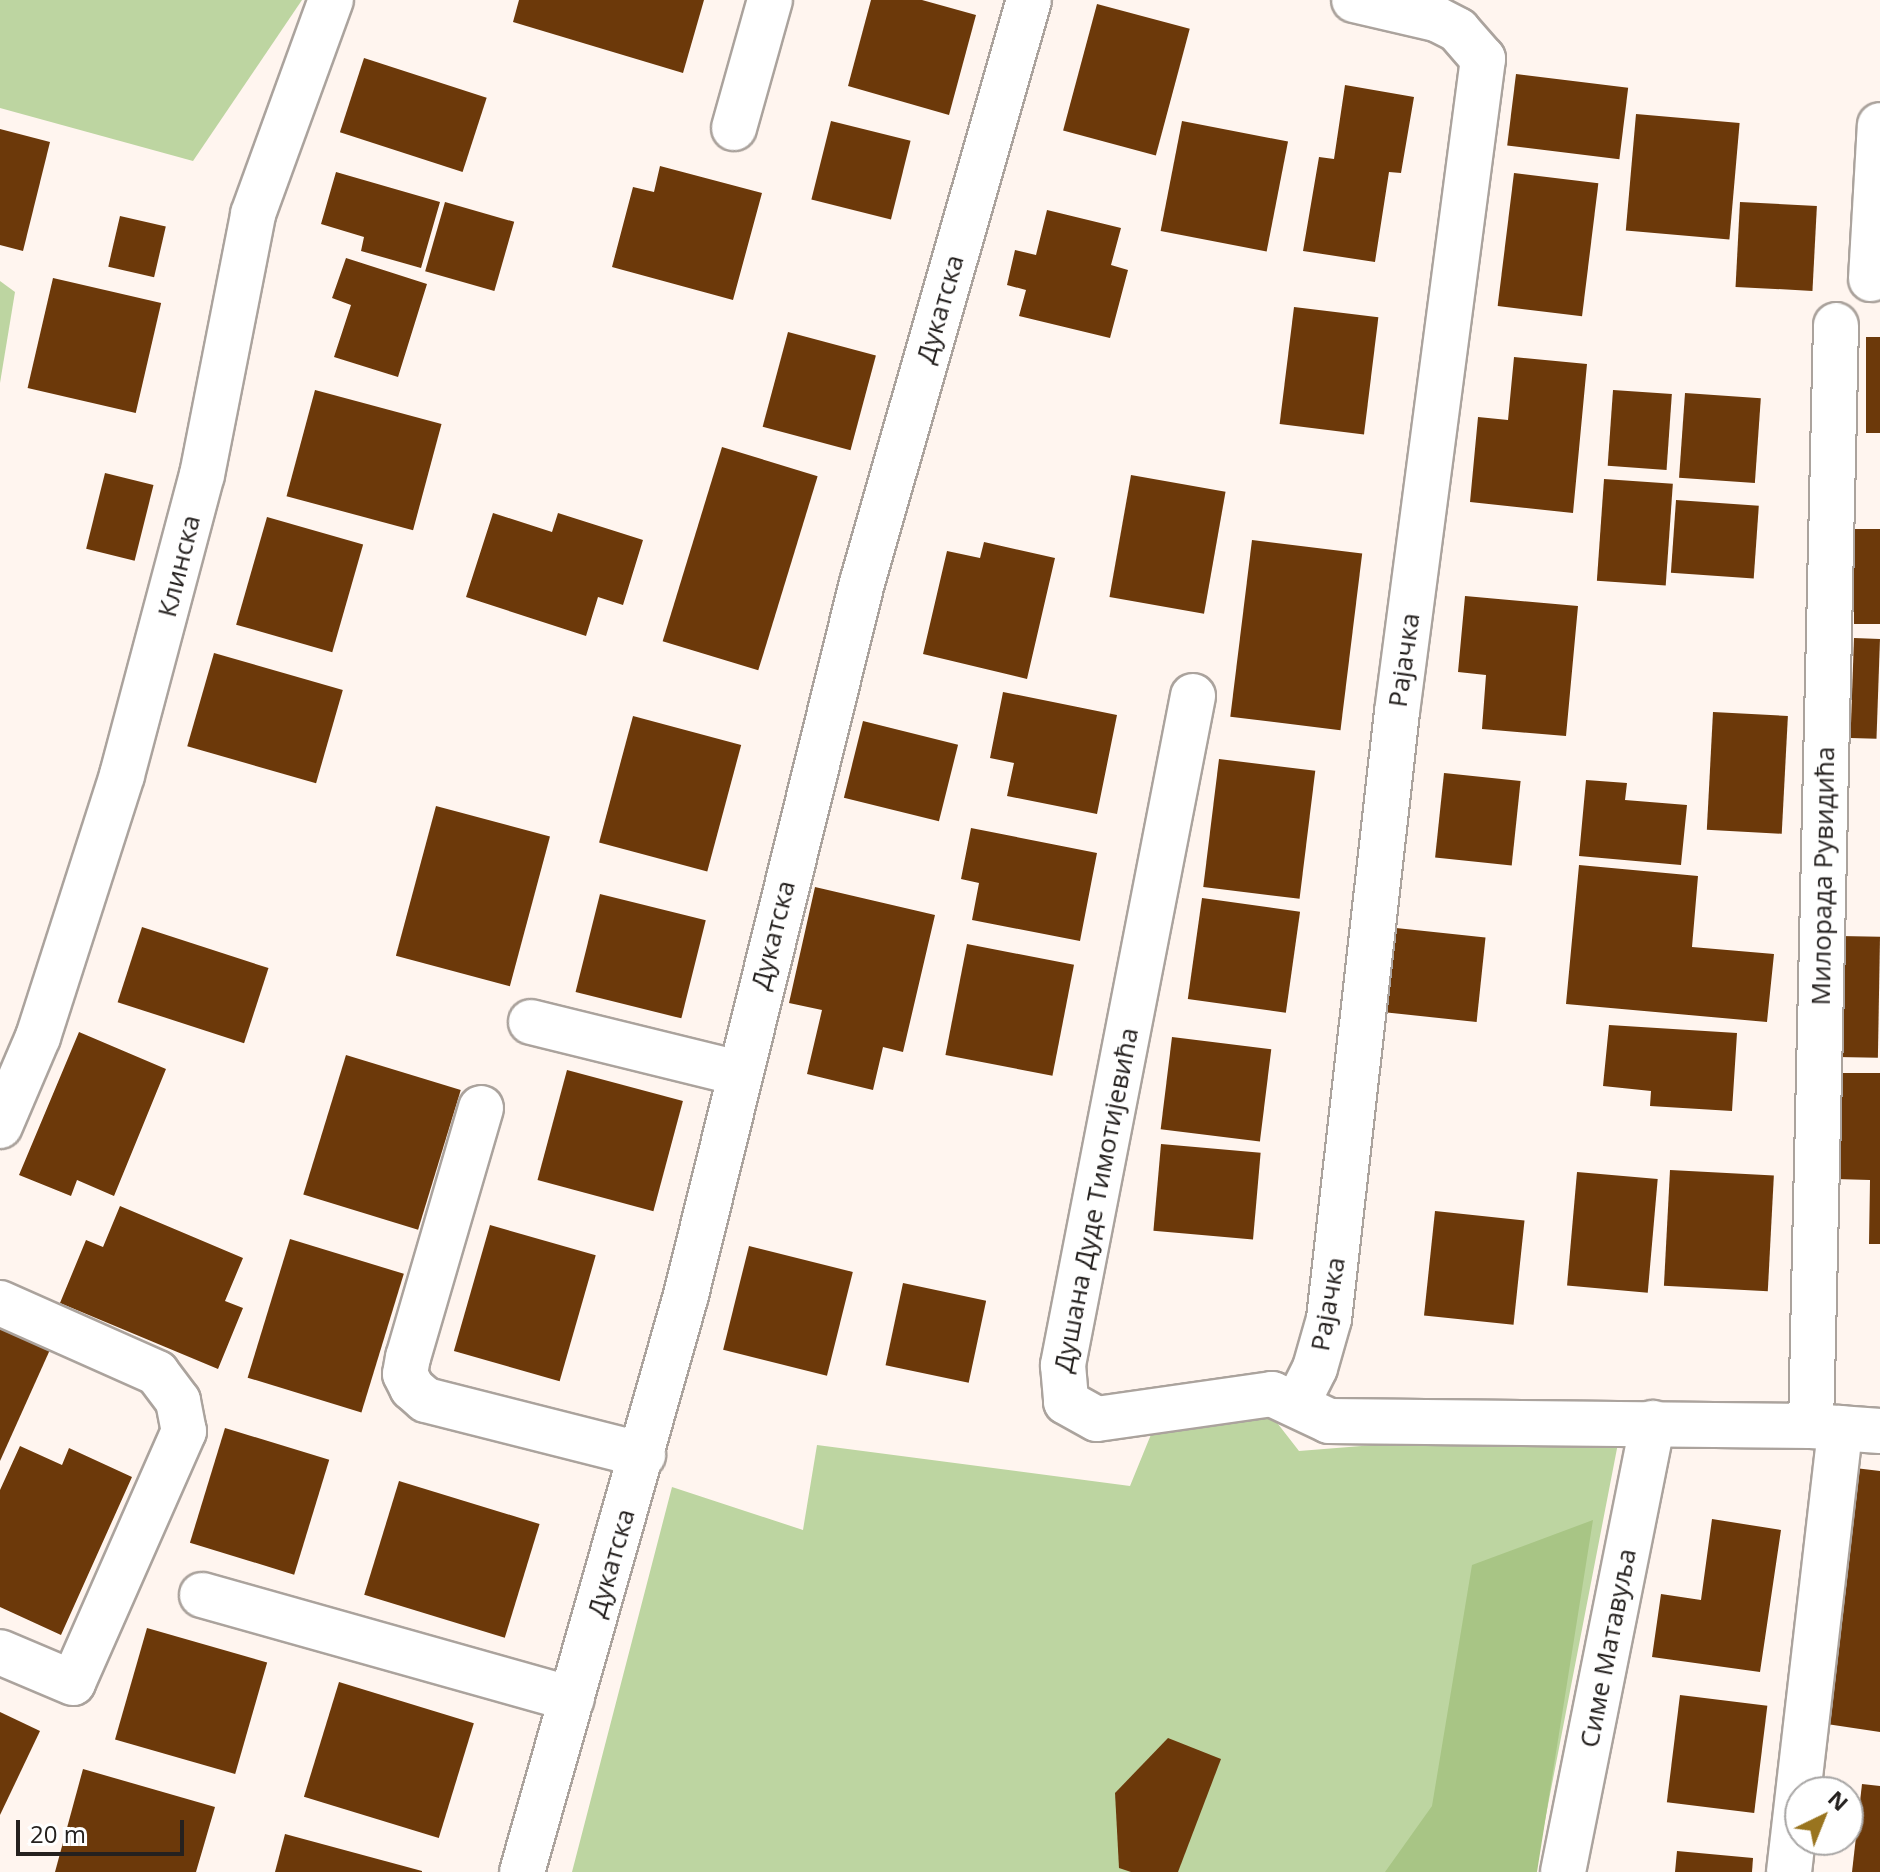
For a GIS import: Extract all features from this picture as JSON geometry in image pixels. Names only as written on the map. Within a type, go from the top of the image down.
[{"type":"street","name":"Клинска","points":[[0,1126],[38,1037],[122,775],[202,475],[253,214],[331,0]]},
{"type":"street","points":[[734,128],[770,0]]},
{"type":"street","name":"Дукатска","points":[[522,1872],[643,1455],[862,583],[1029,0]]},
{"type":"street","name":"Рајачка","points":[[1297,1404],[1315,1368],[1329,1319],[1397,712],[1483,59],[1458,30],[1436,19],[1354,0]]},
{"type":"street","points":[[1871,279],[1879,125]]},
{"type":"street","name":"Милорада Рувидића","points":[[1836,325],[1844,1428]]},
{"type":"street","name":"Душана Дуде Тимотијевића","points":[[1193,696],[1061,1382],[1066,1402],[1097,1419],[1272,1394],[1329,1421],[1653,1423],[1844,1428]]},
{"type":"street","points":[[531,1022],[739,1073]]},
{"type":"street","points":[[481,1108],[405,1374],[412,1388],[426,1400],[643,1455]]},
{"type":"street","points":[[0,1303],[157,1373],[178,1401],[184,1431],[73,1683],[0,1652]]},
{"type":"street","name":"Симе Матавуља","points":[[1563,1872],[1653,1423]]},
{"type":"street","points":[[1789,1872],[1844,1428]]},
{"type":"street","points":[[202,1595],[572,1699]]},
{"type":"green space","points":[[0,0],[302,0],[193,161],[0,108]]},
{"type":"green space","points":[[0,281],[15,292],[0,383]]},
{"type":"green space","points":[[1271,1415],[1299,1451],[1474,1437],[1620,1433],[1535,1872],[572,1872],[672,1487],[803,1530],[817,1445],[1130,1486],[1152,1432]]},
{"type":"green space","points":[[1593,1520],[1537,1872],[1385,1872],[1432,1806],[1472,1565]]},
{"type":"building","points":[[519,0],[704,0],[683,73],[513,22]]},
{"type":"building","points":[[871,0],[922,0],[976,15],[949,115],[848,86]]},
{"type":"building","points":[[1097,4],[1190,29],[1156,155],[1063,131]]},
{"type":"building","points":[[364,58],[487,98],[463,172],[340,132]]},
{"type":"building","points":[[1516,74],[1628,88],[1619,159],[1507,145]]},
{"type":"building","points":[[1345,85],[1414,97],[1401,173],[1389,172],[1375,262],[1303,251],[1319,157],[1334,159]]},
{"type":"building","points":[[1636,114],[1740,123],[1729,240],[1626,231]]},
{"type":"building","points":[[831,121],[911,141],[891,219],[811,200]]},
{"type":"building","points":[[1182,121],[1288,142],[1267,252],[1161,231]]},
{"type":"building","points":[[0,129],[50,142],[23,251],[0,245]]},
{"type":"building","points":[[660,166],[762,193],[733,300],[612,267],[633,187],[654,192]]},
{"type":"building","points":[[336,172],[440,202],[421,268],[361,251],[364,237],[321,224]]},
{"type":"building","points":[[1514,173],[1598,183],[1582,316],[1498,306]]},
{"type":"building","points":[[445,202],[514,222],[494,291],[425,271]]},
{"type":"building","points":[[1740,202],[1817,206],[1812,291],[1736,287]]},
{"type":"building","points":[[1047,210],[1121,228],[1111,265],[1128,270],[1110,338],[1019,316],[1026,290],[1007,285],[1015,250],[1036,255]]},
{"type":"building","points":[[120,216],[166,227],[154,277],[108,267]]},
{"type":"building","points":[[346,258],[427,284],[398,377],[334,357],[351,305],[332,298]]},
{"type":"building","points":[[53,278],[161,303],[136,413],[28,388]]},
{"type":"building","points":[[1294,307],[1378,317],[1364,434],[1280,424]]},
{"type":"building","points":[[788,332],[876,356],[851,450],[763,427]]},
{"type":"building","points":[[1866,337],[1880,337],[1880,433],[1866,433]]},
{"type":"building","points":[[1514,357],[1587,364],[1573,513],[1470,502],[1478,417],[1508,420]]},
{"type":"building","points":[[315,390],[442,424],[413,530],[287,496]]},
{"type":"building","points":[[1613,390],[1672,394],[1667,470],[1608,466]]},
{"type":"building","points":[[1685,393],[1761,398],[1755,483],[1679,478]]},
{"type":"building","points":[[722,447],[818,476],[758,670],[663,641]]},
{"type":"building","points":[[105,473],[154,485],[135,561],[86,549]]},
{"type":"building","points":[[1131,475],[1226,492],[1204,614],[1109,597]]},
{"type":"building","points":[[1604,479],[1673,484],[1666,586],[1597,581]]},
{"type":"building","points":[[1676,500],[1759,506],[1754,579],[1671,573]]},
{"type":"building","points":[[493,513],[552,532],[558,513],[643,540],[623,605],[598,597],[586,636],[466,597]]},
{"type":"building","points":[[267,517],[363,545],[332,652],[236,625]]},
{"type":"building","points":[[1854,529],[1880,529],[1880,624],[1854,624]]},
{"type":"building","points":[[1252,540],[1362,554],[1340,730],[1230,717]]},
{"type":"building","points":[[984,542],[1055,558],[1027,679],[923,654],[947,551],[980,558]]},
{"type":"building","points":[[1465,596],[1578,606],[1566,736],[1482,729],[1486,675],[1458,672]]},
{"type":"building","points":[[1854,638],[1880,639],[1876,739],[1851,738]]},
{"type":"building","points":[[214,653],[343,690],[316,783],[187,746]]},
{"type":"building","points":[[1003,692],[1117,715],[1097,814],[1007,796],[1014,763],[990,758]]},
{"type":"building","points":[[1713,712],[1788,716],[1782,834],[1707,830]]},
{"type":"building","points":[[633,716],[741,745],[707,872],[599,843]]},
{"type":"building","points":[[863,721],[958,745],[939,821],[844,798]]},
{"type":"building","points":[[1219,759],[1315,771],[1300,899],[1203,887]]},
{"type":"building","points":[[1444,773],[1521,781],[1512,866],[1435,858]]},
{"type":"building","points":[[1586,780],[1627,783],[1625,800],[1687,805],[1681,865],[1579,856]]},
{"type":"building","points":[[436,806],[550,837],[510,986],[396,956]]},
{"type":"building","points":[[971,828],[1097,853],[1080,941],[972,920],[979,883],[961,879]]},
{"type":"building","points":[[1579,865],[1698,876],[1692,947],[1774,954],[1767,1022],[1566,1004]]},
{"type":"building","points":[[815,887],[935,915],[903,1052],[883,1047],[873,1090],[807,1074],[822,1010],[789,1003]]},
{"type":"building","points":[[600,894],[706,920],[681,1018],[576,992]]},
{"type":"building","points":[[1202,898],[1300,912],[1286,1013],[1188,999]]},
{"type":"building","points":[[142,927],[268,968],[244,1043],[118,1002]]},
{"type":"building","points":[[1396,928],[1486,937],[1477,1022],[1387,1013]]},
{"type":"building","points":[[1840,936],[1880,937],[1878,1058],[1838,1057]]},
{"type":"building","points":[[967,944],[1074,965],[1052,1076],[945,1055]]},
{"type":"building","points":[[1609,1025],[1737,1033],[1732,1111],[1650,1106],[1651,1091],[1603,1086]]},
{"type":"building","points":[[79,1032],[166,1069],[114,1196],[77,1180],[71,1196],[19,1175]]},
{"type":"building","points":[[1172,1037],[1271,1049],[1260,1141],[1161,1129]]},
{"type":"building","points":[[346,1055],[461,1090],[418,1230],[303,1195]]},
{"type":"building","points":[[567,1070],[683,1101],[653,1211],[537,1180]]},
{"type":"building","points":[[1836,1073],[1880,1073],[1880,1244],[1869,1244],[1870,1180],[1835,1179]]},
{"type":"building","points":[[1161,1144],[1261,1153],[1253,1239],[1153,1231]]},
{"type":"building","points":[[1670,1170],[1774,1175],[1768,1291],[1664,1286]]},
{"type":"building","points":[[1577,1172],[1658,1179],[1648,1293],[1567,1286]]},
{"type":"building","points":[[120,1206],[243,1258],[225,1301],[243,1308],[218,1369],[60,1303],[86,1240],[103,1247]]},
{"type":"building","points":[[1435,1211],[1525,1220],[1514,1325],[1424,1315]]},
{"type":"building","points":[[490,1225],[596,1255],[560,1381],[454,1351]]},
{"type":"building","points":[[290,1239],[404,1274],[361,1412],[248,1378]]},
{"type":"building","points":[[749,1246],[853,1272],[827,1376],[723,1350]]},
{"type":"building","points":[[903,1283],[986,1301],[969,1383],[886,1365]]},
{"type":"building","points":[[0,1319],[53,1343],[0,1461]]},
{"type":"building","points":[[225,1428],[329,1460],[294,1575],[190,1543]]},
{"type":"building","points":[[20,1446],[62,1465],[69,1448],[132,1477],[61,1635],[0,1607],[0,1490]]},
{"type":"building","points":[[1855,1468],[1880,1471],[1880,1732],[1820,1723]]},
{"type":"building","points":[[399,1481],[540,1524],[505,1638],[364,1595]]},
{"type":"building","points":[[1712,1519],[1781,1530],[1760,1672],[1652,1657],[1661,1594],[1701,1600]]},
{"type":"building","points":[[147,1628],[267,1662],[235,1774],[115,1740]]},
{"type":"building","points":[[339,1682],[474,1723],[439,1838],[304,1797]]},
{"type":"building","points":[[1680,1695],[1767,1706],[1754,1813],[1667,1802]]},
{"type":"building","points":[[0,1712],[40,1731],[0,1815]]},
{"type":"building","points":[[1168,1738],[1221,1759],[1178,1872],[1131,1872],[1119,1868],[1115,1793]]},
{"type":"building","points":[[83,1769],[215,1807],[196,1872],[55,1872]]},
{"type":"building","points":[[1864,1784],[1880,1786],[1880,1872],[1852,1872],[1854,1856],[1864,1856]]},
{"type":"building","points":[[285,1834],[422,1871],[422,1872],[275,1872]]},
{"type":"building","points":[[1677,1851],[1753,1858],[1752,1872],[1675,1872]]}]
